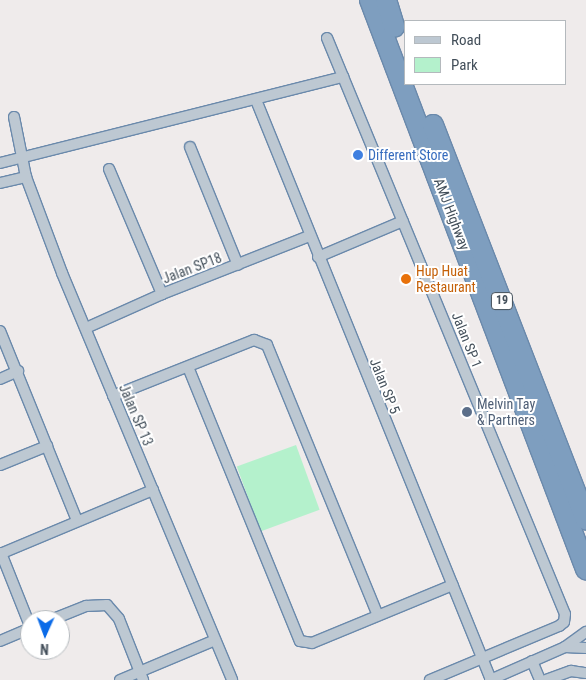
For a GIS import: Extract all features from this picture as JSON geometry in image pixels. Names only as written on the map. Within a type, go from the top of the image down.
[{"type":"highway","name":"AMJ Highway","points":[[369,0],[404,53]]},
{"type":"highway","points":[[385,0],[388,29]]},
{"type":"highway","name":"AMJ Highway","points":[[388,29],[404,73]]},
{"type":"highway","name":"AMJ Highway","points":[[409,85],[586,569]]},
{"type":"highway","name":"AMJ Highway","points":[[416,85],[586,519]]},
{"type":"street","name":"Jalan SP 1","points":[[327,38],[564,614],[564,622],[558,626],[482,659]]},
{"type":"street","points":[[0,163],[343,77]]},
{"type":"street","name":"Jalan SP 5","points":[[256,100],[309,236],[491,680]]},
{"type":"street","name":"Jalan SP 13","points":[[14,117],[26,177],[86,328],[232,680]]},
{"type":"street","points":[[190,147],[238,265]]},
{"type":"street","points":[[109,169],[162,294]]},
{"type":"street","points":[[0,182],[26,177]]},
{"type":"street","points":[[318,257],[403,221]]},
{"type":"street","name":"Jalan SP18","points":[[86,328],[162,294],[309,236]]},
{"type":"street","points":[[0,331],[77,520]]},
{"type":"street","points":[[114,396],[254,340],[268,345],[378,615]]},
{"type":"street","points":[[188,367],[300,641],[312,643],[453,585]]},
{"type":"street","points":[[0,379],[18,372]]},
{"type":"street","points":[[0,465],[47,446]]},
{"type":"street","points":[[23,610],[0,554],[77,520],[153,490]]},
{"type":"street","points":[[70,612],[86,606],[107,605],[119,619],[142,676]]},
{"type":"street","points":[[0,641],[20,632]]},
{"type":"street","points":[[491,680],[565,647],[586,632]]},
{"type":"street","points":[[120,680],[142,676],[215,640]]},
{"type":"street","points":[[565,647],[586,648]]},
{"type":"street","points":[[430,680],[482,659]]},
{"type":"street","points":[[532,661],[540,680]]},
{"type":"street","points":[[546,680],[571,671],[586,673]]},
{"type":"green space","points":[[296,445],[320,510],[260,531],[237,467]]},
{"type":"place","name":"Different Store","points":[[358,155]]},
{"type":"place","name":"Hup Huat Restaurant","points":[[406,279]]},
{"type":"place","name":"Melvin Tay & Partners","points":[[467,412]]}]
